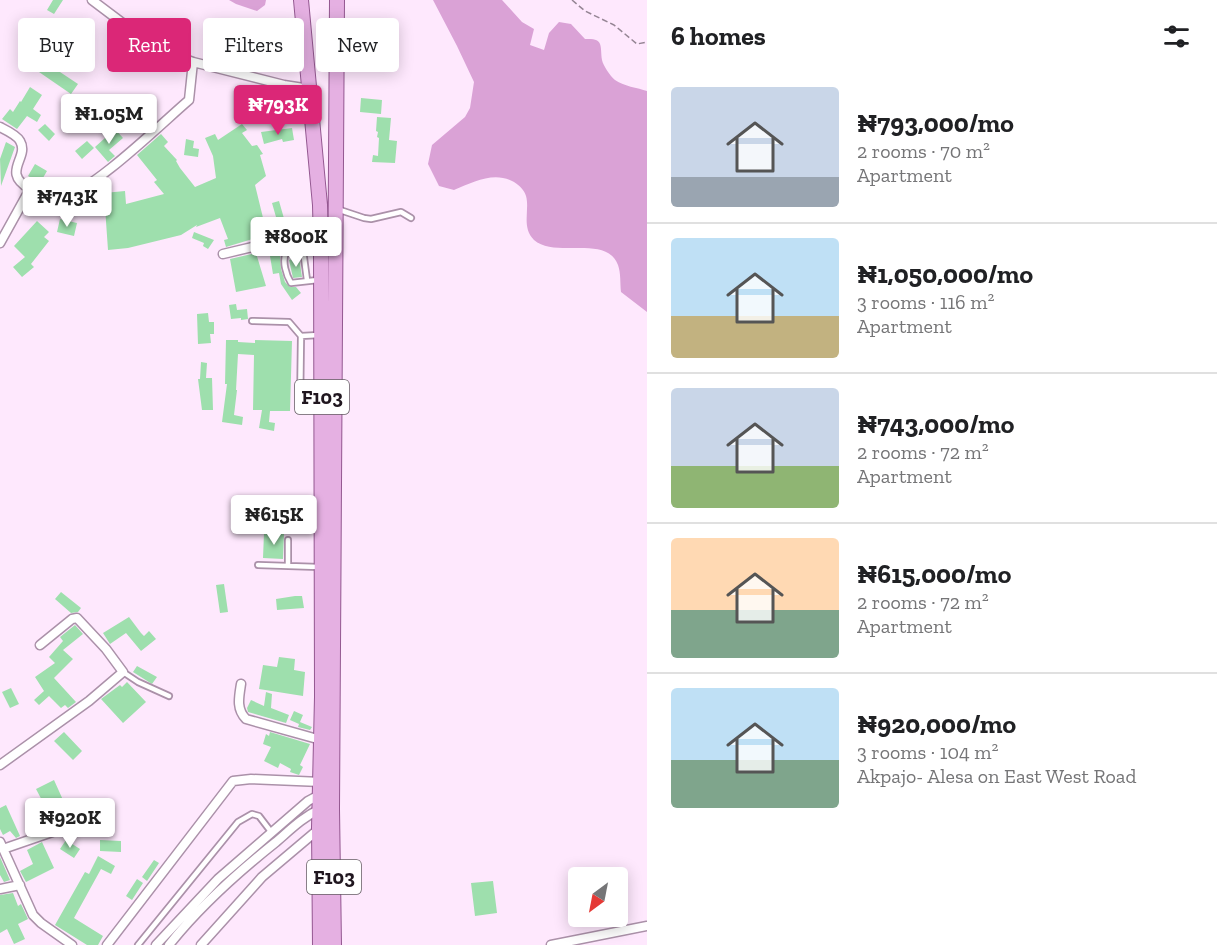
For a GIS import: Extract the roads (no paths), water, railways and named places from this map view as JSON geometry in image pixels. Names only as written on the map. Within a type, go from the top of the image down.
[{"type":"main road","name":"F103","points":[[301,0],[321,247],[314,280],[322,335],[321,788],[326,809]]},
{"type":"main road","name":"F103","points":[[320,945],[326,828],[337,209],[338,0]]},
{"type":"main road","name":"F103","points":[[326,828],[334,945]]},
{"type":"street","points":[[93,0],[141,37],[164,51],[193,62],[285,86],[310,90]]},
{"type":"street","points":[[0,127],[19,139],[22,144],[16,173],[18,180],[45,196],[62,198],[107,171],[189,100],[193,62]]},
{"type":"street","points":[[0,243],[30,189]]},
{"type":"street","points":[[223,254],[320,231]]},
{"type":"street","points":[[0,765],[89,701],[123,672],[106,649],[77,618],[72,619],[40,645]]},
{"type":"street","points":[[241,684],[239,703],[241,713],[246,719],[321,740]]},
{"type":"street","points":[[107,945],[233,782],[251,779],[321,788]]},
{"type":"street","points":[[156,945],[218,879],[321,788]]},
{"type":"street","points":[[169,945],[223,887],[250,862],[306,818],[326,809]]},
{"type":"street","points":[[201,945],[262,878],[326,828]]},
{"type":"street","points":[[61,829],[2,846],[33,915],[72,945]]},
{"type":"street","points":[[0,889],[20,885]]},
{"type":"street","points":[[551,945],[647,926]]},
{"type":"lane","points":[[337,209],[371,219],[401,212],[411,218]]},
{"type":"lane","points":[[303,250],[314,280],[291,283],[287,277],[284,257],[286,253],[303,250],[321,247]]},
{"type":"lane","points":[[252,321],[289,322],[301,336],[300,410]]},
{"type":"lane","points":[[301,336],[322,335]]},
{"type":"lane","points":[[288,540],[288,566]]},
{"type":"lane","points":[[258,565],[322,567]]},
{"type":"lane","points":[[123,672],[138,682],[170,696]]},
{"type":"lane","points":[[138,945],[238,822],[252,814],[258,816],[272,833]]}]
